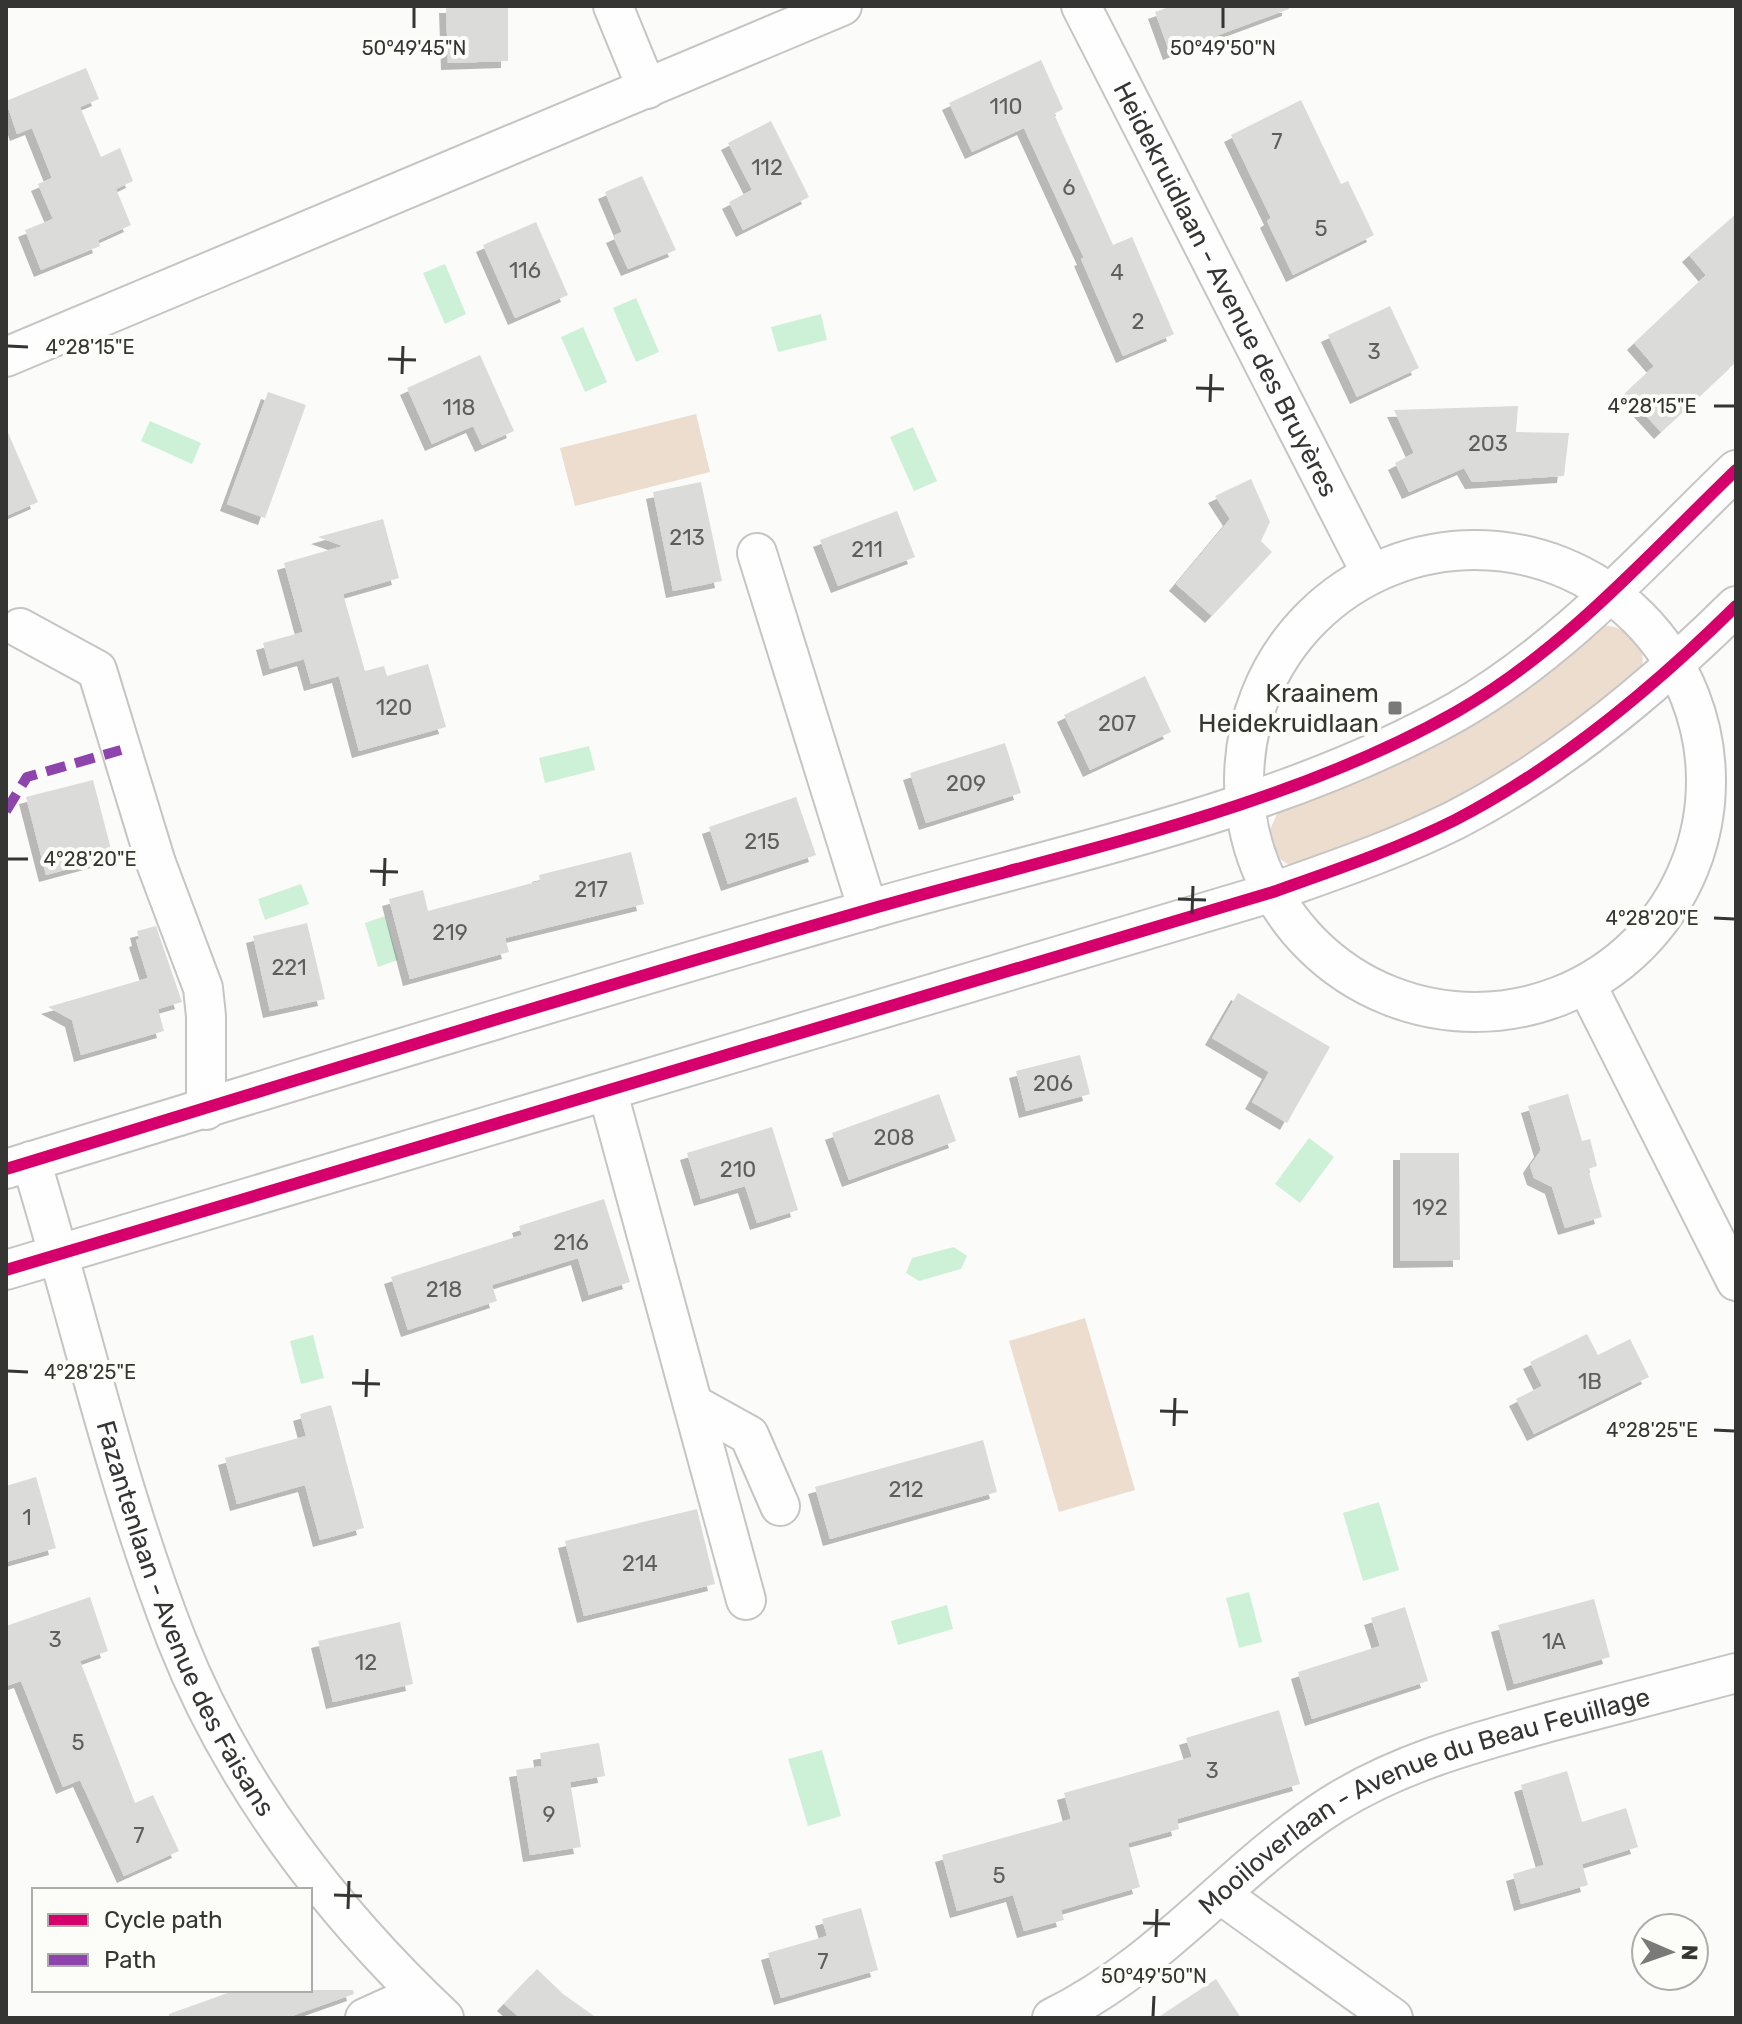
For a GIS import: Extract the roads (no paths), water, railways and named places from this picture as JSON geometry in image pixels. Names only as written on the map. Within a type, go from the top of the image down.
[{"type":"street","points":[[613,6],[647,89]]},
{"type":"street","points":[[6,357],[842,6]]},
{"type":"street","name":"Heidekruidlaan - Avenue des Bruyères","points":[[1081,6],[1371,573]]},
{"type":"street","points":[[18,1165],[868,910],[1242,804],[1379,752],[1457,712],[1547,650],[1736,470]]},
{"type":"street","points":[[1469,548],[1528,554],[1572,570],[1609,593],[1642,623],[1674,667],[1705,738],[1707,817],[1690,873],[1650,935],[1587,986],[1548,1004],[1469,1014],[1399,1001],[1349,976],[1309,943],[1273,892],[1238,794],[1251,713],[1275,660],[1304,622],[1340,591],[1400,560],[1469,548]]},
{"type":"street","points":[[757,553],[868,910]]},
{"type":"street","points":[[6,1270],[608,1093],[1273,892],[1389,850],[1456,819],[1582,739],[1674,667],[1736,606]]},
{"type":"street","points":[[20,628],[97,670],[156,863],[203,988],[206,1110]]},
{"type":"street","points":[[1587,986],[1736,1281]]},
{"type":"street","points":[[608,1093],[746,1600]]},
{"type":"street","name":"Fazantenlaan - Avenue des Faisans","points":[[18,1165],[59,1255],[122,1477],[177,1642],[217,1724],[261,1803],[338,1907],[431,2006]]},
{"type":"street","points":[[693,1404],[749,1435],[780,1506]]},
{"type":"street","name":"Mooiloverlaan - Avenue du Beau Feuillage","points":[[1052,2018],[1144,1962],[1245,1870],[1331,1806],[1380,1777],[1463,1745],[1736,1673]]},
{"type":"street","points":[[1220,1894],[1393,2018]]},
{"type":"street","points":[[365,2018],[431,2006]]},
{"type":"place","name":"Kraainem Heidekruidlaan","points":[[1395,708]]}]
